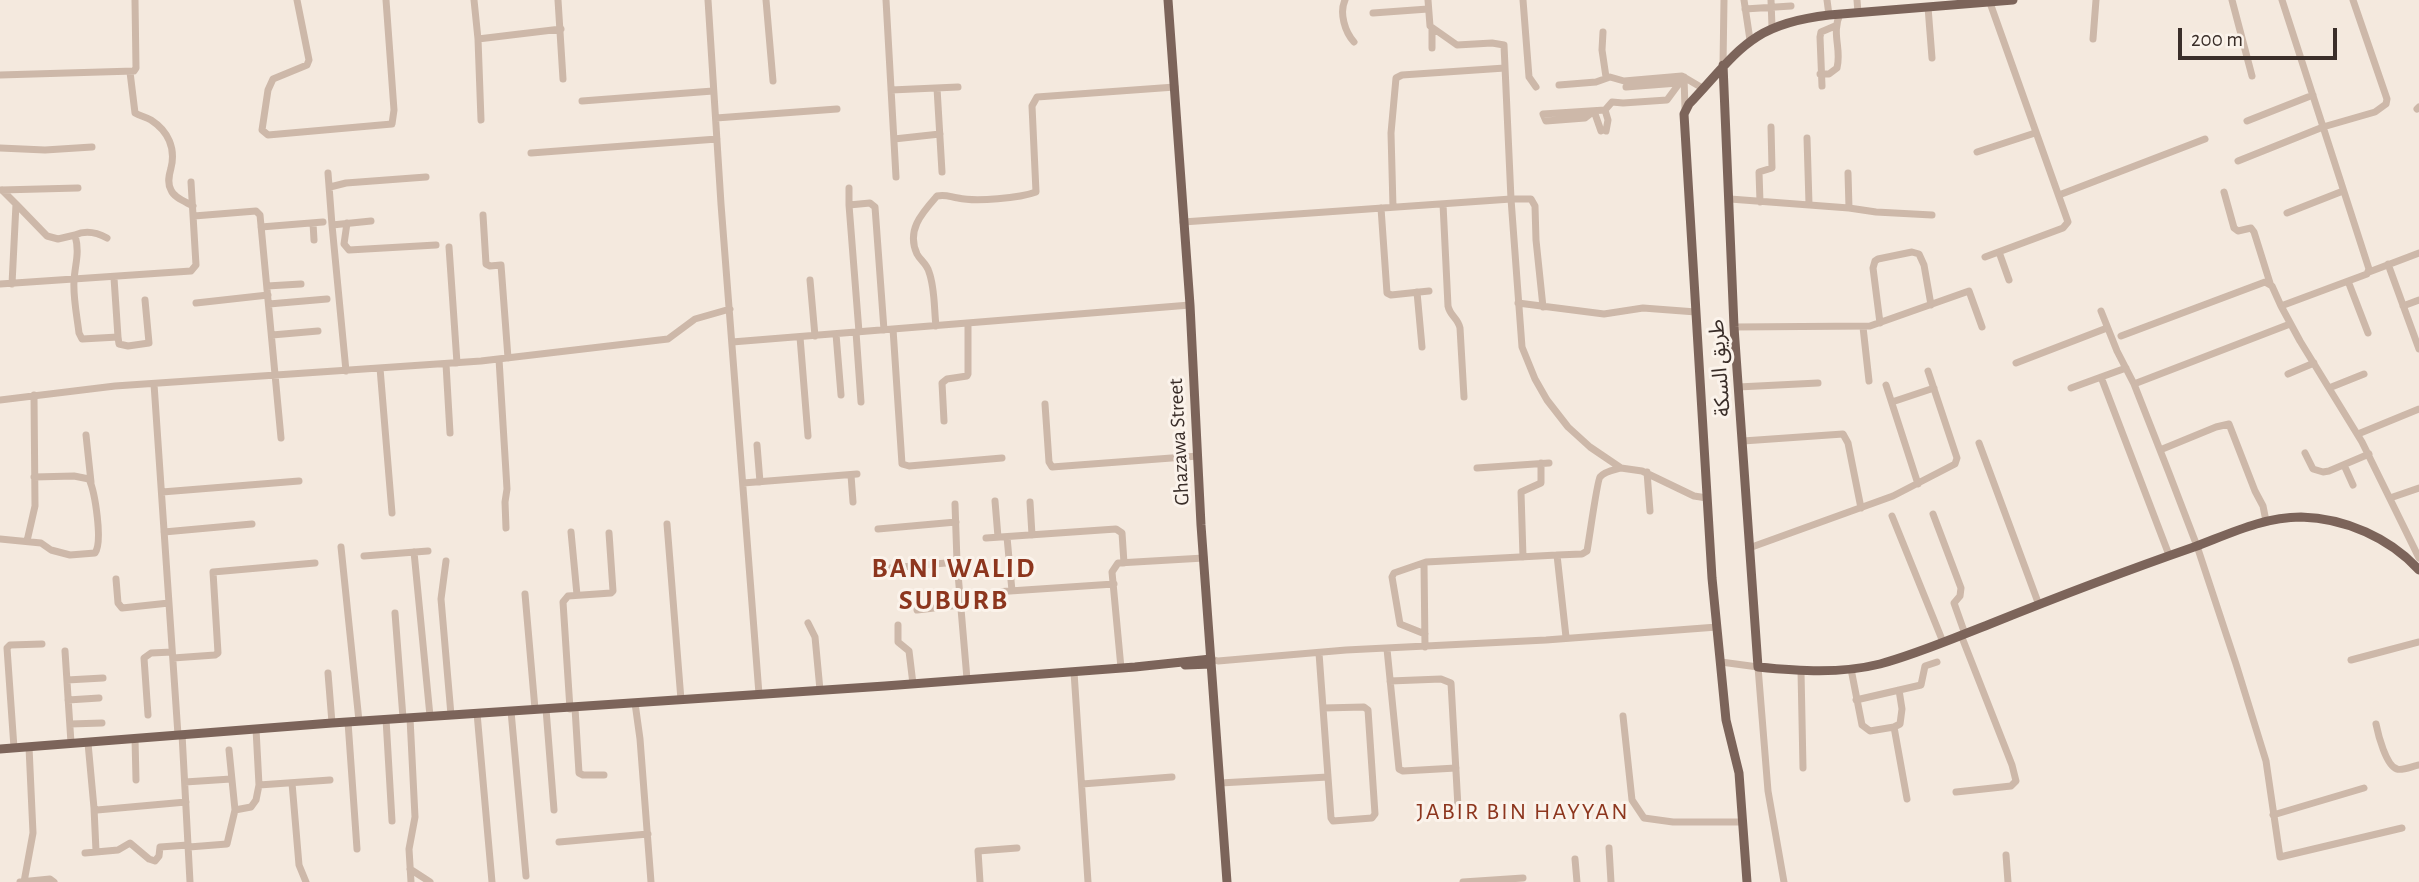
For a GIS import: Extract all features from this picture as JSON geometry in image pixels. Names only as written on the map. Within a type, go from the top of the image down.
[{"type":"main road","name":"Ghazawa Street","points":[[1168,0],[1227,882]]},
{"type":"main road","points":[[1747,882],[1739,773],[1730,744],[1717,627],[1685,110],[1723,65],[1750,40],[1772,27],[1795,20],[1900,5],[1928,7],[1961,2],[2013,0]]},
{"type":"main road","name":"طريق السكة","points":[[1723,65],[1734,327],[1758,667]]},
{"type":"main road","points":[[1758,667],[1801,671],[1851,669],[1883,663],[2266,521],[2307,518],[2348,526],[2381,540],[2419,570]]},
{"type":"main road","points":[[1195,662],[1210,647]]},
{"type":"main road","points":[[1195,662],[1213,664]]},
{"type":"main road","points":[[0,749],[1195,662],[1213,664]]},
{"type":"street","points":[[0,75],[130,72],[136,68],[135,0]]},
{"type":"street","points":[[297,0],[309,60],[307,65],[276,77],[270,84],[262,130],[268,135],[392,124],[394,110],[386,0]]},
{"type":"street","points":[[474,0],[481,120]]},
{"type":"street","points":[[558,0],[563,79]]},
{"type":"street","points":[[708,0],[759,694]]},
{"type":"street","points":[[766,0],[773,81]]},
{"type":"street","points":[[886,0],[896,177]]},
{"type":"street","points":[[1345,0],[1342,6],[1347,34],[1354,42]]},
{"type":"street","points":[[1523,0],[1529,77],[1536,87]]},
{"type":"street","points":[[1723,65],[1724,0]]},
{"type":"street","points":[[1744,0],[1750,40]]},
{"type":"street","points":[[1827,0],[1829,15]]},
{"type":"street","points":[[1857,0],[1858,13]]},
{"type":"street","points":[[2094,39],[2096,0]]},
{"type":"street","points":[[2232,0],[2252,76]]},
{"type":"street","points":[[2282,0],[2369,272]]},
{"type":"street","points":[[2238,161],[2322,127],[2375,112],[2386,104],[2387,99],[2353,0]]},
{"type":"street","points":[[1985,257],[2067,226],[2067,217],[1989,1]]},
{"type":"street","points":[[1373,13],[1428,4],[1432,48]]},
{"type":"street","points":[[1745,9],[1771,4],[1791,5]]},
{"type":"street","points":[[1771,4],[1772,27]]},
{"type":"street","points":[[1928,7],[1932,58]]},
{"type":"street","points":[[1820,74],[1829,74],[1837,68],[1840,56],[1835,26],[1840,14]]},
{"type":"street","points":[[1822,86],[1821,32],[1835,26]]},
{"type":"street","points":[[1432,28],[1457,45],[1504,45],[1511,200],[1522,347],[1530,369],[1547,400],[1568,427],[1590,447],[1621,468],[1647,472],[1693,496],[1707,498]]},
{"type":"street","points":[[478,38],[561,29]]},
{"type":"street","points":[[1603,32],[1602,50],[1606,77]]},
{"type":"street","points":[[1393,207],[1391,133],[1396,78],[1402,75],[1505,68]]},
{"type":"street","points":[[130,72],[135,113],[150,119],[171,142],[173,158],[169,175],[170,189],[173,194],[193,206]]},
{"type":"street","points":[[1559,85],[1596,82],[1606,77],[1624,81],[1682,76],[1685,110]]},
{"type":"street","points":[[1594,111],[1604,131],[1605,110],[1612,102],[1667,100],[1681,80]]},
{"type":"street","points":[[1626,87],[1681,80],[1704,89]]},
{"type":"street","points":[[891,90],[958,87]]},
{"type":"street","points":[[936,326],[931,278],[927,266],[916,252],[914,225],[937,196],[944,194],[957,198],[979,198],[1035,193],[1034,99],[1175,87]]},
{"type":"street","points":[[937,88],[942,172]]},
{"type":"street","points":[[582,101],[713,91]]},
{"type":"street","points":[[2247,121],[2313,95]]},
{"type":"street","points":[[716,118],[836,109]]},
{"type":"street","points":[[1558,116],[1605,110]]},
{"type":"street","points":[[1760,202],[1759,172],[1772,168],[1771,127]]},
{"type":"street","points":[[1977,152],[2035,133]]},
{"type":"street","points":[[894,139],[940,134]]},
{"type":"street","points":[[1807,138],[1809,204]]},
{"type":"street","points":[[531,153],[717,139]]},
{"type":"street","points":[[2059,195],[2205,139]]},
{"type":"street","points":[[0,148],[45,150],[92,147]]},
{"type":"street","points":[[328,173],[346,371]]},
{"type":"street","points":[[1849,173],[1849,208]]},
{"type":"street","points":[[330,187],[346,183],[426,177]]},
{"type":"street","points":[[0,284],[114,278],[194,269],[196,265],[191,182]]},
{"type":"street","points":[[1,190],[78,188]]},
{"type":"street","points":[[849,188],[861,402]]},
{"type":"street","points":[[1,190],[47,236],[58,239],[91,232],[107,238]]},
{"type":"street","points":[[12,284],[17,205],[21,190]]},
{"type":"street","points":[[2287,213],[2343,191]]},
{"type":"street","points":[[2224,192],[2234,228],[2238,231],[2251,228],[2254,232],[2270,283],[2290,324],[2358,434],[2416,547],[2419,558]]},
{"type":"street","points":[[1183,222],[1531,199],[1535,205],[1543,307]]},
{"type":"street","points":[[1730,199],[1932,215]]},
{"type":"street","points":[[849,205],[872,203],[875,207],[884,330]]},
{"type":"street","points":[[1443,204],[1448,306],[1460,328],[1464,397]]},
{"type":"street","points":[[1381,208],[1387,293],[1391,295],[1429,291]]},
{"type":"street","points":[[194,216],[256,211],[260,215],[281,438]]},
{"type":"street","points":[[483,215],[486,264],[501,265],[508,358]]},
{"type":"street","points":[[332,225],[371,221]]},
{"type":"street","points":[[261,227],[323,222]]},
{"type":"street","points":[[313,223],[314,240]]},
{"type":"street","points":[[347,223],[344,244],[349,250],[436,245]]},
{"type":"street","points":[[75,235],[78,265],[74,280],[80,337],[86,340],[118,337]]},
{"type":"street","points":[[449,247],[457,363]]},
{"type":"street","points":[[1999,251],[2009,281]]},
{"type":"street","points":[[1880,323],[1874,264],[1884,257],[1912,252],[1919,254],[1924,265],[1931,305]]},
{"type":"street","points":[[2281,306],[2419,253]]},
{"type":"street","points":[[2388,264],[2419,349]]},
{"type":"street","points":[[114,278],[118,337],[121,345],[149,344],[145,300]]},
{"type":"street","points":[[810,280],[815,335]]},
{"type":"street","points":[[2348,281],[2368,333]]},
{"type":"street","points":[[2121,336],[2205,303],[2265,282],[2270,283]]},
{"type":"street","points":[[267,286],[301,284]]},
{"type":"street","points":[[1418,292],[1422,347]]},
{"type":"street","points":[[1734,327],[1863,327],[1966,292],[1971,292],[1982,327]]},
{"type":"street","points":[[196,303],[327,299]]},
{"type":"street","points":[[2403,306],[2419,300]]},
{"type":"street","points":[[1518,303],[1604,314],[1643,308],[1696,312]]},
{"type":"street","points":[[732,342],[1190,305]]},
{"type":"street","points":[[0,400],[115,386],[457,363],[668,339],[695,319],[730,309]]},
{"type":"street","points":[[2101,311],[2134,384],[2197,546],[2266,761],[2280,856],[2402,828]]},
{"type":"street","points":[[944,421],[942,383],[947,379],[968,374],[968,324]]},
{"type":"street","points":[[2134,384],[2290,324]]},
{"type":"street","points":[[1863,327],[1869,381]]},
{"type":"street","points":[[2016,363],[2107,328]]},
{"type":"street","points":[[893,330],[902,464],[909,466],[1003,458]]},
{"type":"street","points":[[272,335],[318,331]]},
{"type":"street","points":[[836,334],[841,395]]},
{"type":"street","points":[[800,337],[808,436]]},
{"type":"street","points":[[499,359],[507,489],[506,528]]},
{"type":"street","points":[[2288,374],[2314,363]]},
{"type":"street","points":[[446,364],[450,433]]},
{"type":"street","points":[[380,368],[392,513]]},
{"type":"street","points":[[2071,388],[2126,368]]},
{"type":"street","points":[[1749,548],[1861,508],[1918,484],[1954,465],[1957,460],[1928,371]]},
{"type":"street","points":[[2329,388],[2364,373]]},
{"type":"street","points":[[2101,377],[2169,555]]},
{"type":"street","points":[[1738,387],[1818,383]]},
{"type":"street","points":[[154,384],[172,655],[185,782],[190,882]]},
{"type":"street","points":[[1886,385],[1918,484]]},
{"type":"street","points":[[1892,402],[1934,388]]},
{"type":"street","points":[[27,541],[35,506],[34,396]]},
{"type":"street","points":[[1045,404],[1049,462],[1052,467],[1198,456]]},
{"type":"street","points":[[2358,434],[2419,409]]},
{"type":"street","points":[[2160,450],[2229,424],[2263,506],[2266,521]]},
{"type":"street","points":[[1743,441],[1843,434],[1856,473],[1861,508]]},
{"type":"street","points":[[0,539],[41,543],[51,550],[70,555],[94,553],[99,541],[86,435]]},
{"type":"street","points":[[1979,443],[2039,605]]},
{"type":"street","points":[[757,445],[760,482]]},
{"type":"street","points":[[2305,453],[2310,466],[2318,471],[2329,471],[2369,454]]},
{"type":"street","points":[[1477,468],[1545,463],[1541,483],[1521,492],[1524,557]]},
{"type":"street","points":[[2344,465],[2353,485]]},
{"type":"street","points":[[1425,634],[1400,624],[1392,577],[1394,573],[1423,563],[1582,554],[1587,551],[1595,511],[1596,485],[1603,474],[1621,468]]},
{"type":"street","points":[[1647,472],[1650,511]]},
{"type":"street","points":[[743,483],[854,475],[853,502]]},
{"type":"street","points":[[34,477],[81,477],[91,482]]},
{"type":"street","points":[[162,492],[299,481]]},
{"type":"street","points":[[2390,498],[2419,488]]},
{"type":"street","points":[[995,501],[1012,591]]},
{"type":"street","points":[[1030,502],[1032,535]]},
{"type":"street","points":[[955,504],[967,679]]},
{"type":"street","points":[[1933,514],[1961,589],[1960,596],[1954,603],[1963,635],[2016,780],[2011,786],[1956,792]]},
{"type":"street","points":[[1892,516],[1943,642]]},
{"type":"street","points":[[878,529],[956,522]]},
{"type":"street","points":[[164,532],[252,524]]},
{"type":"street","points":[[667,524],[681,700]]},
{"type":"street","points":[[986,538],[1120,530],[1124,563]]},
{"type":"street","points":[[571,532],[577,595]]},
{"type":"street","points":[[604,775],[579,773],[562,608],[565,598],[613,592],[609,533]]},
{"type":"street","points":[[341,547],[359,721]]},
{"type":"street","points":[[364,556],[428,551]]},
{"type":"street","points":[[414,552],[430,716]]},
{"type":"street","points":[[1557,555],[1566,638]]},
{"type":"street","points":[[1121,668],[1112,572],[1118,564],[1204,558]]},
{"type":"street","points":[[446,561],[441,599],[451,715]]},
{"type":"street","points":[[879,569],[957,562]]},
{"type":"street","points":[[148,715],[144,658],[151,653],[218,653],[213,572],[315,563]]},
{"type":"street","points":[[1423,563],[1425,647]]},
{"type":"street","points":[[116,579],[118,603],[122,608],[169,603]]},
{"type":"street","points":[[995,592],[1114,584]]},
{"type":"street","points":[[525,594],[535,709]]},
{"type":"street","points":[[917,610],[960,605]]},
{"type":"street","points":[[395,613],[415,817],[409,849],[411,882]]},
{"type":"street","points":[[808,624],[815,637],[820,690]]},
{"type":"street","points":[[898,625],[898,642],[909,651],[913,684]]},
{"type":"street","points":[[1213,664],[1319,653],[1717,627]]},
{"type":"street","points":[[2351,660],[2419,642]]},
{"type":"street","points":[[14,748],[4,648],[10,645],[42,644]]},
{"type":"street","points":[[1387,649],[1399,769],[1456,768]]},
{"type":"street","points":[[65,652],[71,743]]},
{"type":"street","points":[[1319,653],[1322,708],[1331,815],[1334,821],[1374,817],[1368,710],[1364,707],[1322,708]]},
{"type":"street","points":[[1721,662],[1758,667],[1768,791],[1784,882]]},
{"type":"street","points":[[1856,700],[1921,685],[1925,666],[1937,663]]},
{"type":"street","points":[[1851,669],[1860,720],[1865,729],[1870,731],[1900,724],[1902,717],[1899,690]]},
{"type":"street","points":[[1074,671],[1088,882]]},
{"type":"street","points":[[1801,671],[1803,768]]},
{"type":"street","points":[[328,673],[332,723]]},
{"type":"street","points":[[67,680],[103,678]]},
{"type":"street","points":[[1390,681],[1441,679],[1451,683],[1458,807]]},
{"type":"street","points":[[68,700],[99,698]]},
{"type":"street","points":[[635,703],[651,882]]},
{"type":"street","points":[[546,709],[554,810]]},
{"type":"street","points":[[511,711],[526,876]]},
{"type":"street","points":[[477,713],[492,882]]},
{"type":"street","points":[[1623,716],[1632,800],[1644,818],[1742,822]]},
{"type":"street","points":[[387,719],[392,821]]},
{"type":"street","points":[[348,722],[357,849]]},
{"type":"street","points":[[70,724],[102,723]]},
{"type":"street","points":[[2376,724],[2381,747],[2393,766],[2399,769],[2419,765]]},
{"type":"street","points":[[1894,727],[1907,799]]},
{"type":"street","points":[[235,810],[254,805],[259,785],[256,729]]},
{"type":"street","points":[[135,738],[136,780]]},
{"type":"street","points":[[88,743],[96,851]]},
{"type":"street","points":[[29,747],[33,833],[22,882],[50,879],[54,882]]},
{"type":"street","points":[[85,853],[118,850],[130,843],[155,861],[160,847],[227,844],[235,810],[229,750]]},
{"type":"street","points":[[1082,784],[1172,777]]},
{"type":"street","points":[[1220,783],[1328,777]]},
{"type":"street","points":[[185,782],[231,779]]},
{"type":"street","points":[[259,785],[330,780]]},
{"type":"street","points":[[292,783],[299,865],[306,882]]},
{"type":"street","points":[[2273,815],[2364,788]]},
{"type":"street","points":[[94,808],[100,810],[186,802]]},
{"type":"street","points":[[559,842],[648,834]]},
{"type":"street","points":[[979,882],[978,851],[1017,848]]},
{"type":"street","points":[[1609,848],[1611,882]]},
{"type":"street","points":[[2006,855],[2008,882]]},
{"type":"street","points":[[1575,859],[1577,882]]},
{"type":"street","points":[[410,869],[430,882]]},
{"type":"street","points":[[1463,882],[1523,878]]},
{"type":"district","name":"BANI WALID SUBURB","points":[[954,585]]},
{"type":"district","name":"JABIR BIN HAYYAN","points":[[1523,812]]}]
